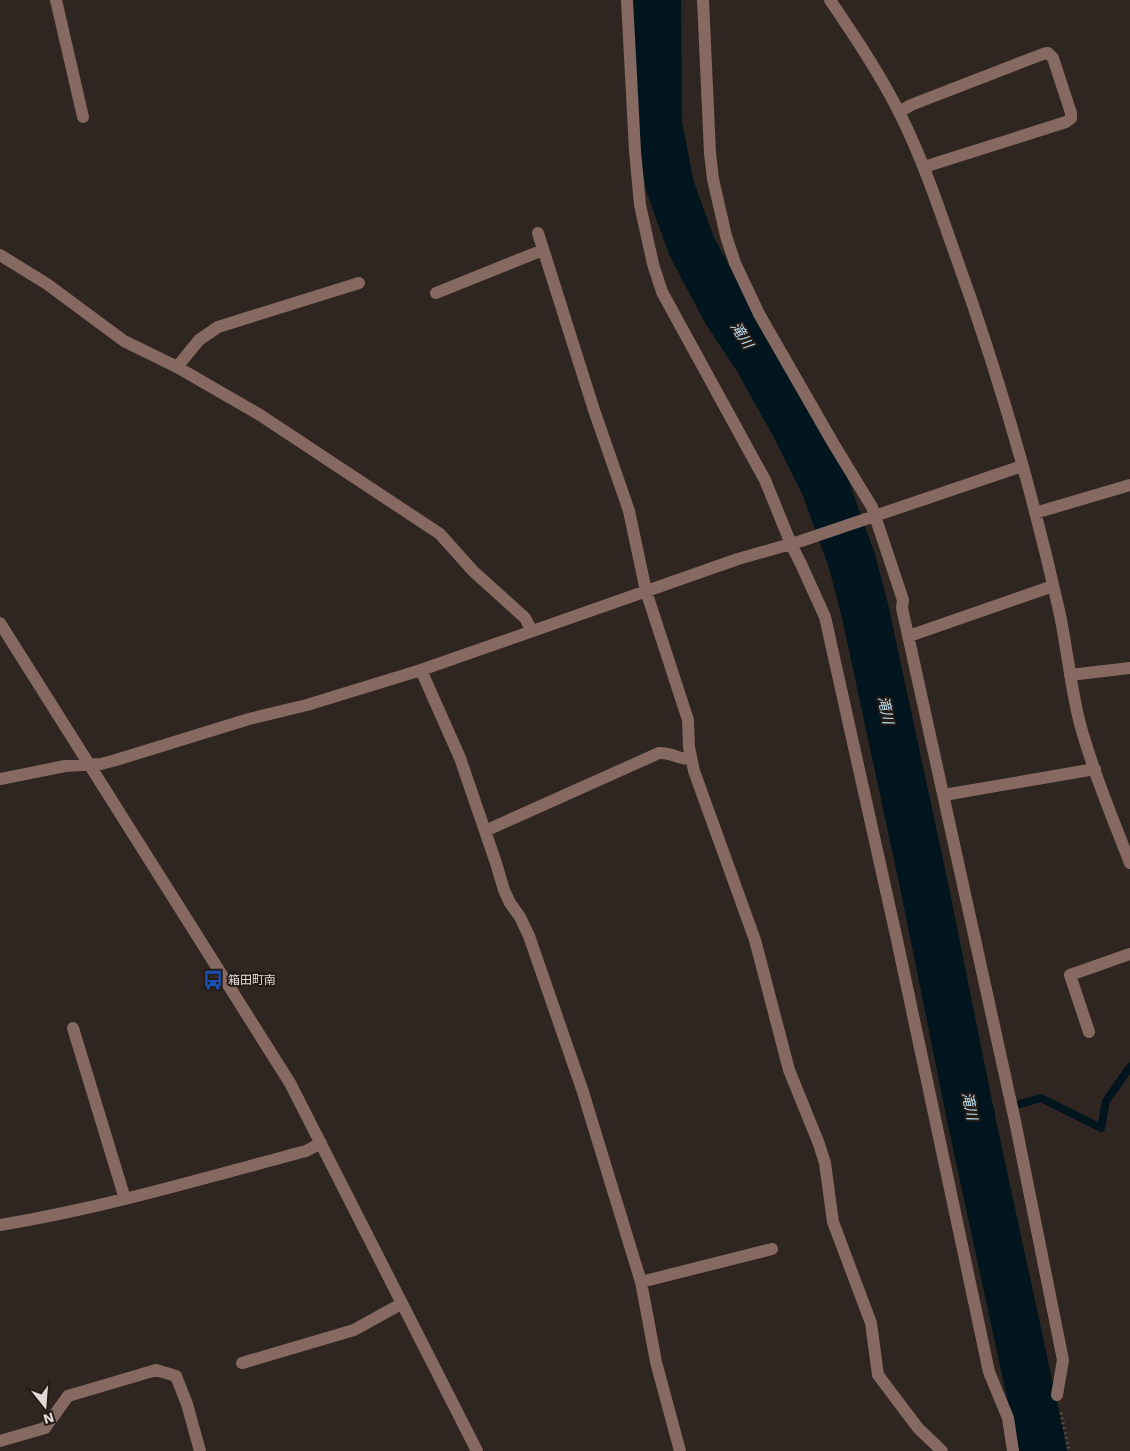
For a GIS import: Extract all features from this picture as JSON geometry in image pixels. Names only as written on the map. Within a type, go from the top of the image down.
[{"type":"street","points":[[56,0],[83,117]]},
{"type":"street","points":[[627,0],[638,188],[652,264],[662,292],[765,480],[796,543],[801,564],[825,617],[897,940],[989,1372],[1008,1418],[1014,1451]]},
{"type":"street","points":[[703,0],[710,152],[713,179],[728,245],[741,278],[759,314],[833,443],[867,497],[872,517],[903,600],[902,608],[1015,1121],[1063,1360],[1057,1395]]},
{"type":"street","points":[[830,0],[857,41],[898,112],[924,167],[976,310],[998,380],[1035,513],[1058,607],[1080,724],[1111,816],[1130,863]]},
{"type":"street","points":[[898,112],[911,105],[1043,54],[1048,53],[1052,58],[1071,112],[1071,118],[1066,122],[924,167]]},
{"type":"street","points":[[538,233],[594,410],[629,511],[646,591],[688,720],[691,759],[755,940],[788,1070],[825,1163],[833,1222],[871,1323],[878,1375],[918,1428],[942,1451]]},
{"type":"street","points":[[436,293],[543,250]]},
{"type":"street","points":[[0,255],[46,284],[124,341],[177,367],[260,415],[440,534],[474,571],[525,618],[532,631]]},
{"type":"street","points":[[177,367],[199,340],[218,327],[359,283]]},
{"type":"street","points":[[0,779],[65,766],[101,764],[249,719],[307,705],[421,670],[738,559],[796,543],[1022,466]]},
{"type":"street","points":[[1035,513],[1130,485]]},
{"type":"street","points":[[909,636],[1053,586]]},
{"type":"street","points":[[0,623],[290,1083],[477,1451]]},
{"type":"street","points":[[1070,675],[1130,668]]},
{"type":"street","points":[[421,670],[454,742],[504,890],[520,917],[528,936],[583,1092],[641,1282],[656,1362],[680,1451]]},
{"type":"street","points":[[485,831],[659,753],[668,752],[680,758],[691,759]]},
{"type":"street","points":[[944,796],[1095,769]]},
{"type":"street","points":[[1089,1032],[1070,975],[1130,954]]},
{"type":"street","points":[[73,1028],[125,1199]]},
{"type":"street","points":[[0,1225],[51,1217],[125,1199],[306,1151],[321,1143]]},
{"type":"street","points":[[641,1282],[772,1249]]},
{"type":"street","points":[[242,1363],[354,1330],[401,1304]]},
{"type":"street","points":[[0,1441],[45,1428],[68,1396],[156,1370],[176,1376],[187,1404],[200,1451]]},
{"type":"path","points":[[1057,1395],[1069,1451]]},
{"type":"waterway","name":"滝川","points":[[657,0],[658,123],[670,186],[692,247],[726,311],[757,358],[794,424],[825,486],[852,561],[865,611],[925,890],[971,1118],[1043,1451]]},
{"type":"waterway","points":[[1020,1104],[1041,1098],[1101,1128],[1106,1101],[1130,1067]]},
{"type":"waterway","points":[[971,1118],[991,1112]]},
{"type":"place","name":"箱田町南","points":[[213,980]]}]
